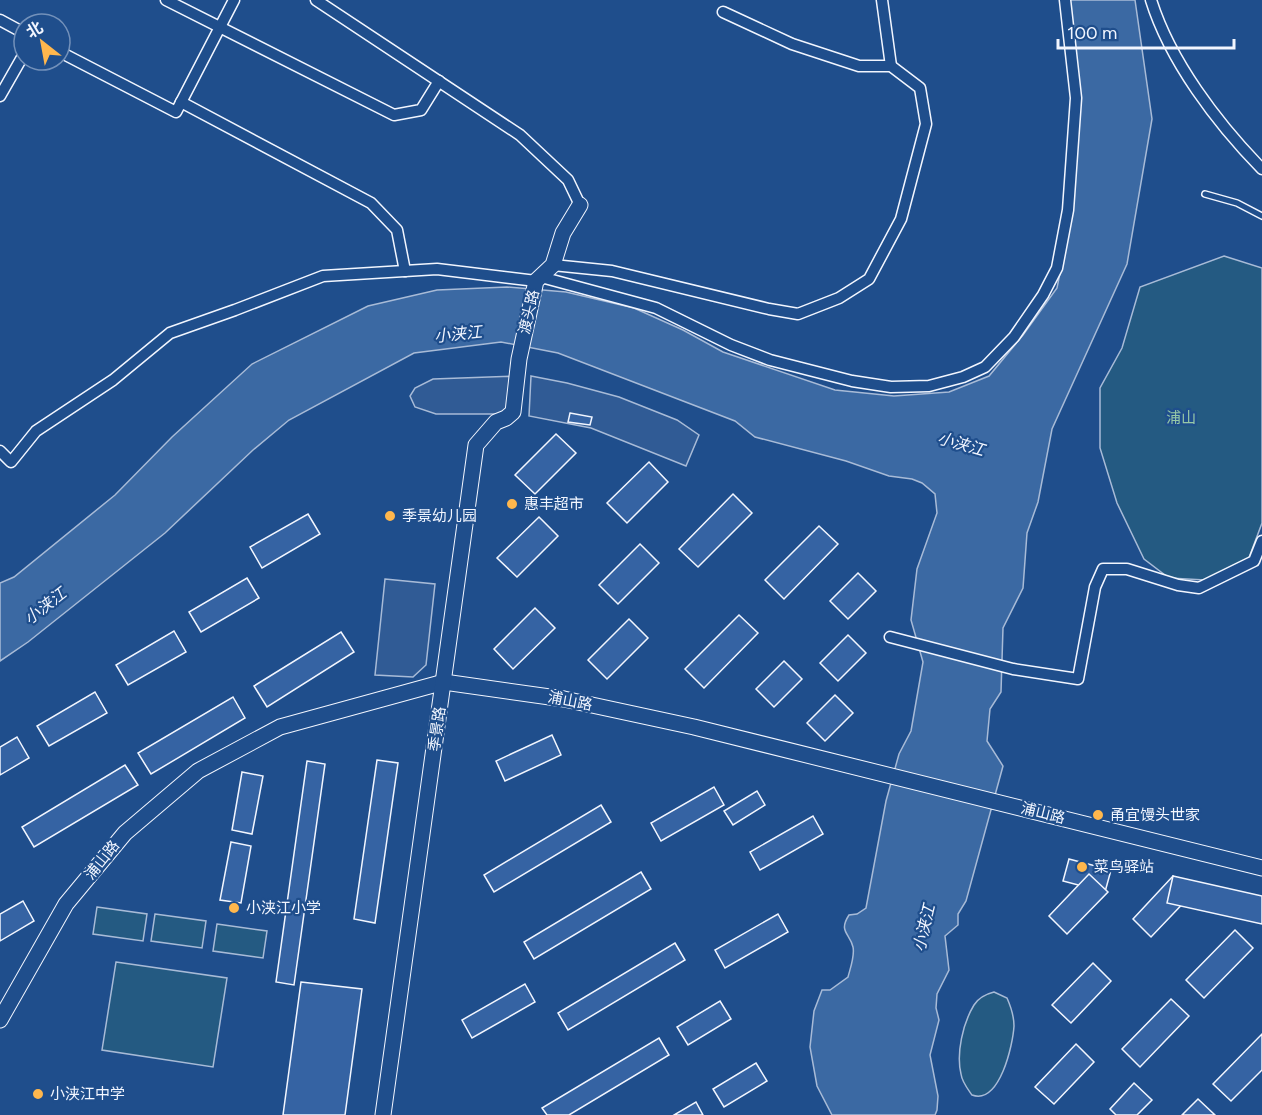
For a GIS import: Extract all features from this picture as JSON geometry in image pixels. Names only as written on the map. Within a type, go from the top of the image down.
[{"type":"street","points":[[166,0],[394,115],[421,110],[439,81]]},
{"type":"street","points":[[72,58],[176,112],[234,0]]},
{"type":"street","points":[[316,0],[520,135],[568,180],[580,205]]},
{"type":"street","points":[[882,0],[891,66]]},
{"type":"street","points":[[0,451],[11,462],[36,431],[113,380],[170,333],[323,276],[437,269],[539,279],[656,308],[731,345],[770,360],[852,381],[891,387],[929,386],[963,377],[985,367],[1014,337],[1043,295],[1057,268],[1068,210],[1076,99],[1065,0]]},
{"type":"street","points":[[1151,0],[1156,18],[1197,89],[1239,145],[1262,169]]},
{"type":"street","points":[[553,265],[612,271],[798,314],[839,298],[869,279],[901,219],[926,124],[920,88],[891,66],[859,66],[792,44],[723,12]]},
{"type":"street","points":[[0,96],[14,72]]},
{"type":"street","points":[[181,102],[370,203],[398,230],[405,271]]},
{"type":"street","name":"渡头路","points":[[519,359],[539,279],[553,265],[562,233],[580,205]]},
{"type":"street","name":"季景路","points":[[383,1115],[476,446],[496,422],[513,412],[519,359]]},
{"type":"street","points":[[890,637],[1013,669],[1078,679],[1095,587],[1103,569],[1127,569],[1178,585],[1199,588],[1254,561],[1262,541]]},
{"type":"street","name":"浦山路","points":[[0,1020],[66,904],[125,833],[198,771],[280,727],[444,681],[564,699],[694,727],[1262,868]]},
{"type":"lane","points":[[1205,194],[1238,203],[1262,216]]},
{"type":"green space","name":"浦山","points":[[1224,256],[1262,268],[1262,523],[1247,563],[1205,580],[1169,578],[1144,559],[1117,503],[1100,448],[1100,388],[1122,348],[1140,287]]},
{"type":"green space","points":[[97,907],[147,914],[143,941],[93,934]]},
{"type":"green space","points":[[155,914],[206,921],[202,948],[151,941]]},
{"type":"green space","points":[[217,924],[267,931],[263,958],[213,951]]},
{"type":"green space","points":[[116,962],[227,978],[213,1067],[102,1050]]},
{"type":"green space","points":[[994,992],[1007,998],[1011,1008],[1014,1026],[1011,1046],[1003,1071],[990,1091],[982,1096],[972,1095],[961,1074],[959,1057],[961,1038],[974,1005],[983,996]]},
{"type":"shaded area","points":[[514,376],[508,414],[436,414],[415,407],[410,396],[415,388],[433,379]]},
{"type":"shaded area","points":[[531,376],[619,397],[677,420],[699,435],[686,466],[591,428],[529,416]]},
{"type":"shaded area","points":[[385,579],[435,584],[426,665],[413,677],[375,675]]},
{"type":"water","name":"小浃江","points":[[1070,0],[1135,0],[1152,119],[1127,264],[1052,429],[1038,502],[1027,533],[1023,588],[1003,628],[1001,692],[990,709],[987,741],[1003,766],[966,901],[958,914],[958,925],[945,936],[949,970],[937,994],[936,1008],[939,1020],[930,1055],[938,1096],[935,1115],[832,1115],[817,1086],[810,1047],[814,1011],[822,990],[830,990],[848,977],[853,951],[852,942],[845,929],[846,921],[849,915],[857,914],[866,908],[886,801],[899,754],[911,731],[923,662],[911,620],[917,569],[937,513],[935,494],[922,483],[912,479],[889,476],[846,461],[755,437],[735,421],[558,353],[501,342],[414,353],[289,420],[253,450],[165,533],[28,642],[0,661],[0,583],[14,577],[115,495],[172,437],[252,364],[368,306],[437,290],[507,287],[566,292],[634,308],[683,330],[723,352],[835,390],[894,396],[949,392],[989,376],[1023,335],[1057,288],[1073,208]]},
{"type":"building","points":[[570,413],[592,417],[590,425],[568,422]]},
{"type":"building","points":[[556,434],[576,453],[535,494],[515,475]]},
{"type":"building","points":[[649,462],[668,482],[627,523],[607,503]]},
{"type":"building","points":[[733,494],[752,513],[698,567],[679,549]]},
{"type":"building","points":[[308,514],[320,534],[262,568],[250,547]]},
{"type":"building","points":[[539,517],[558,536],[517,577],[497,558]]},
{"type":"building","points":[[819,526],[838,544],[784,599],[765,580]]},
{"type":"building","points":[[640,544],[659,563],[618,604],[599,585]]},
{"type":"building","points":[[858,573],[876,591],[848,619],[830,601]]},
{"type":"building","points":[[247,578],[259,598],[201,632],[189,612]]},
{"type":"building","points":[[535,608],[555,628],[513,669],[494,649]]},
{"type":"building","points":[[739,615],[758,633],[704,688],[685,669]]},
{"type":"building","points":[[629,619],[648,638],[607,679],[588,660]]},
{"type":"building","points":[[174,631],[186,652],[128,685],[116,665]]},
{"type":"building","points":[[341,632],[354,652],[267,707],[254,686]]},
{"type":"building","points":[[848,635],[866,653],[838,681],[820,663]]},
{"type":"building","points":[[784,661],[802,679],[774,707],[756,689]]},
{"type":"building","points":[[95,692],[107,713],[49,746],[37,726]]},
{"type":"building","points":[[835,695],[853,713],[825,741],[807,723]]},
{"type":"building","points":[[233,697],[245,718],[151,774],[138,753]]},
{"type":"building","points":[[552,735],[561,755],[505,781],[496,761]]},
{"type":"building","points":[[17,737],[29,758],[0,775],[0,747]]},
{"type":"building","points":[[377,760],[398,763],[375,923],[354,919]]},
{"type":"building","points":[[307,761],[325,764],[294,985],[276,982]]},
{"type":"building","points":[[125,765],[138,785],[34,847],[22,827]]},
{"type":"building","points":[[242,772],[263,776],[252,834],[232,830]]},
{"type":"building","points":[[714,787],[724,805],[661,841],[651,823]]},
{"type":"building","points":[[757,791],[765,805],[733,825],[724,811]]},
{"type":"building","points":[[601,805],[611,822],[494,892],[484,875]]},
{"type":"building","points":[[813,816],[823,834],[760,870],[750,852]]},
{"type":"building","points":[[231,842],[251,846],[241,903],[220,900]]},
{"type":"building","points":[[1069,859],[1111,870],[1105,892],[1063,881]]},
{"type":"building","points":[[641,872],[651,889],[534,959],[524,942]]},
{"type":"building","points":[[1089,874],[1108,892],[1067,934],[1049,916]]},
{"type":"building","points":[[1173,876],[1192,894],[1151,937],[1133,919]]},
{"type":"building","points":[[1173,876],[1262,896],[1262,924],[1167,903]]},
{"type":"building","points":[[23,901],[34,921],[0,941],[0,914]]},
{"type":"building","points":[[778,914],[788,932],[725,968],[715,950]]},
{"type":"building","points":[[1235,930],[1253,948],[1204,998],[1186,980]]},
{"type":"building","points":[[675,943],[685,960],[568,1030],[558,1013]]},
{"type":"building","points":[[1093,963],[1111,981],[1071,1023],[1052,1005]]},
{"type":"building","points":[[301,982],[362,989],[345,1115],[283,1115]]},
{"type":"building","points":[[525,984],[535,1002],[472,1038],[462,1020]]},
{"type":"building","points":[[1171,999],[1189,1016],[1140,1067],[1122,1049]]},
{"type":"building","points":[[720,1001],[731,1019],[688,1045],[677,1027]]},
{"type":"building","points":[[1262,1034],[1262,1070],[1231,1101],[1213,1084]]},
{"type":"building","points":[[659,1038],[669,1055],[569,1115],[547,1115],[542,1108]]},
{"type":"building","points":[[1076,1044],[1094,1062],[1054,1104],[1035,1087]]},
{"type":"building","points":[[756,1063],[767,1081],[724,1107],[713,1089]]},
{"type":"building","points":[[1134,1083],[1152,1100],[1137,1115],[1116,1115],[1110,1109]]},
{"type":"building","points":[[1198,1099],[1215,1115],[1182,1115]]},
{"type":"building","points":[[696,1102],[703,1115],[674,1115]]},
{"type":"place","name":"惠丰超市","points":[[512,504]]},
{"type":"place","name":"季景幼儿园","points":[[390,516]]},
{"type":"place","name":"甬宜馒头世家","points":[[1098,815]]},
{"type":"place","name":"菜鸟驿站","points":[[1082,867]]},
{"type":"place","name":"小浃江小学","points":[[234,908]]},
{"type":"place","name":"小浃江中学","points":[[38,1094]]}]
